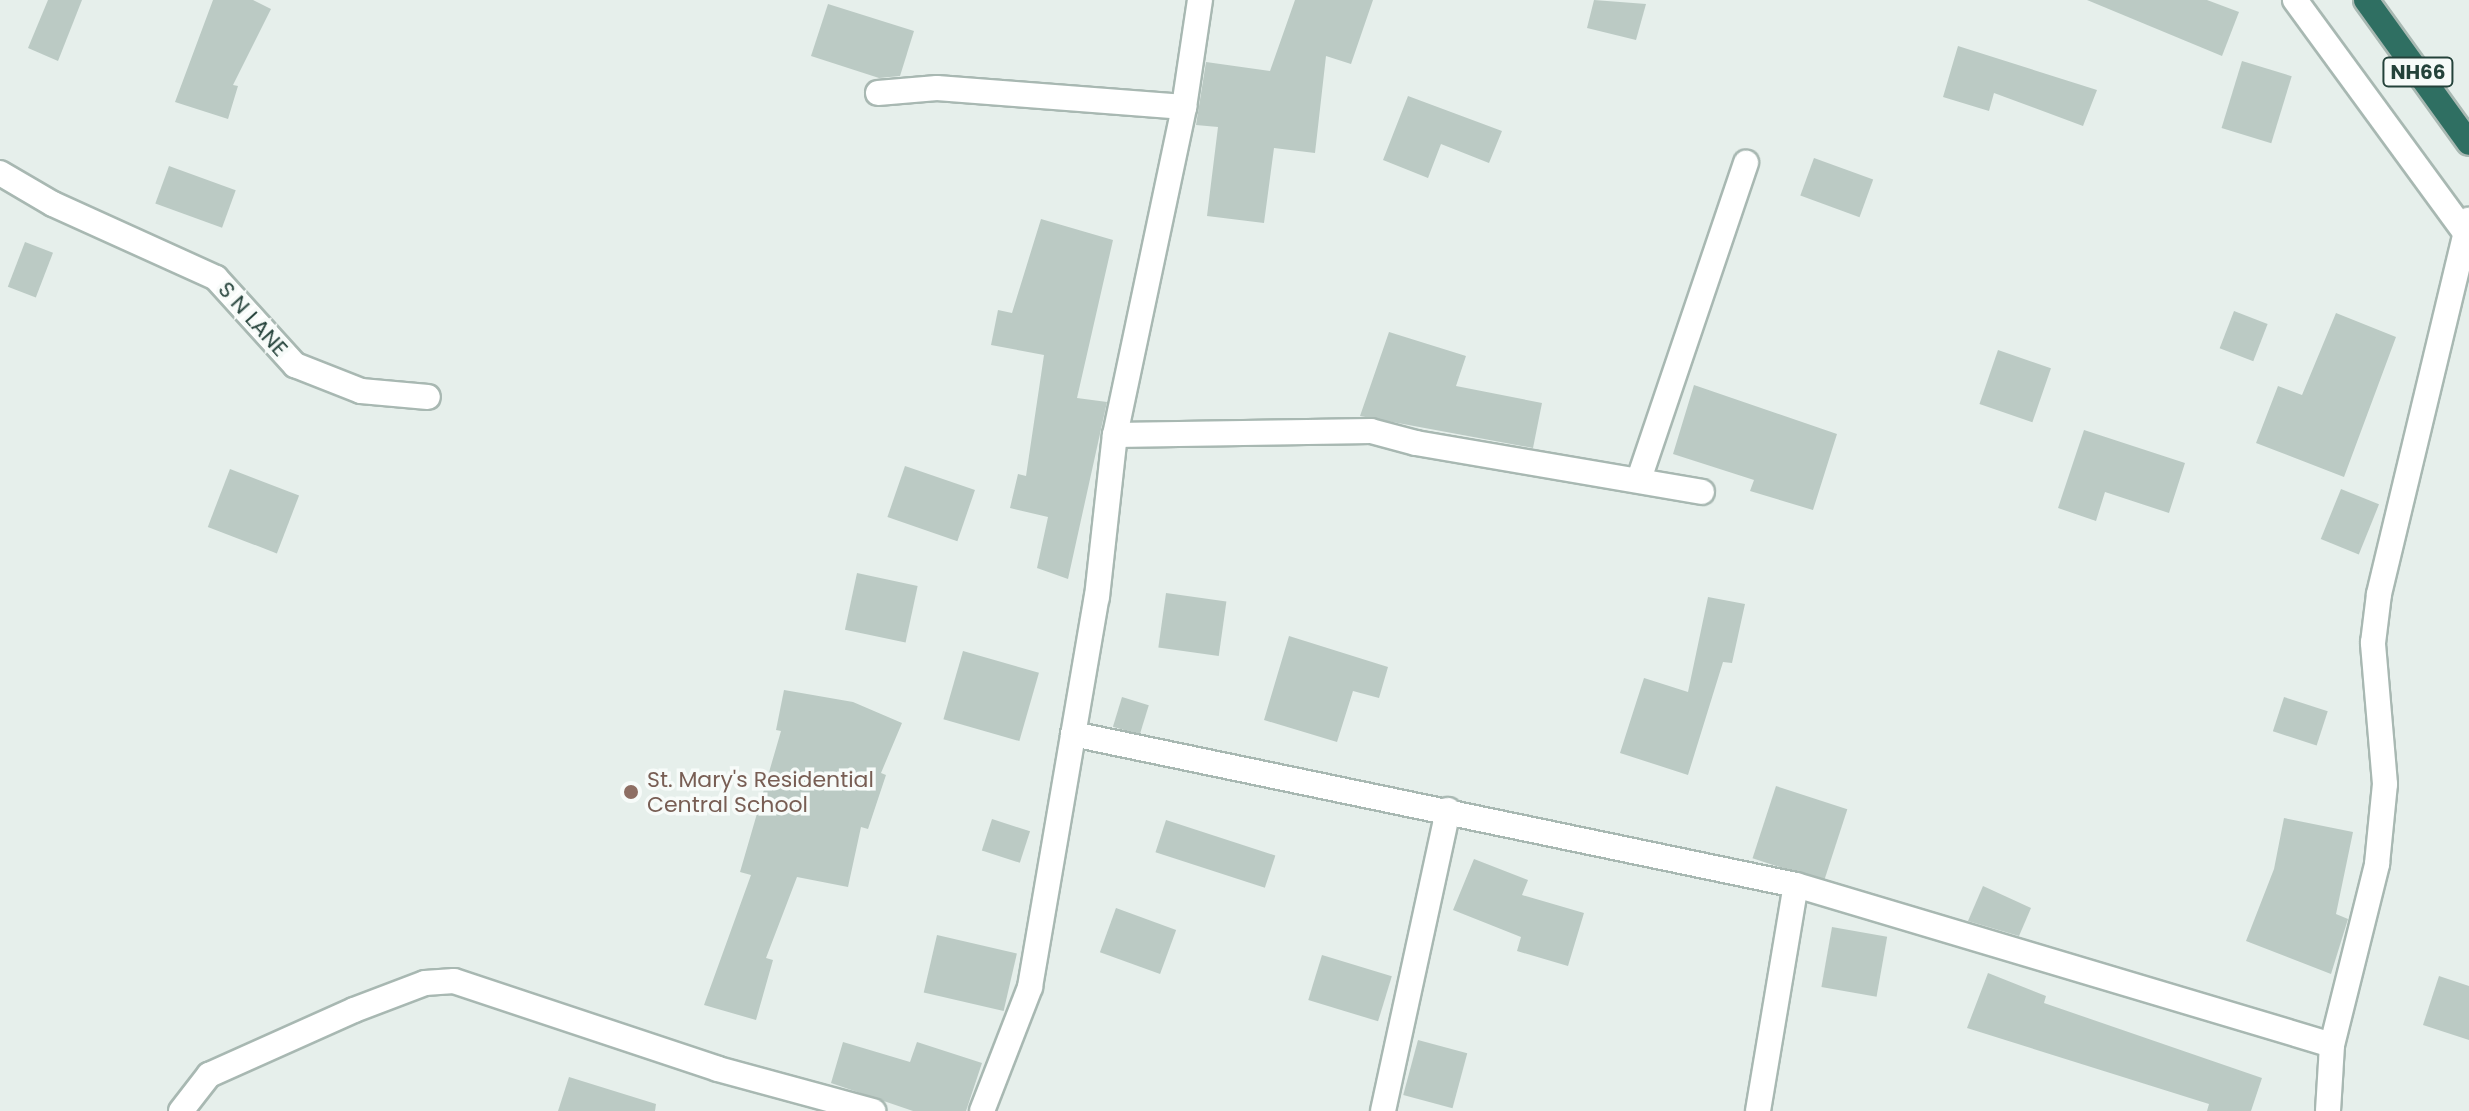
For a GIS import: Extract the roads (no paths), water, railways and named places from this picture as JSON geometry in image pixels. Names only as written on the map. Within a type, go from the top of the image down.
[{"type":"highway","name":"NH66","points":[[2366,0],[2469,143]]},
{"type":"street","points":[[982,1111],[1030,987],[1097,597],[1115,435],[1184,107],[1200,0]]},
{"type":"street","points":[[2295,0],[2468,231],[2379,594],[2373,643],[2385,784],[2377,864],[2332,1045],[2328,1111]]},
{"type":"street","points":[[878,93],[937,88],[1184,107]]},
{"type":"street","points":[[1639,479],[1746,163]]},
{"type":"street","name":"S N LANE","points":[[0,173],[53,204],[216,278],[295,365],[361,391],[428,397]]},
{"type":"street","points":[[1115,435],[1371,431],[1416,443],[1702,492]]},
{"type":"street","points":[[1073,734],[1796,885],[2332,1045]]},
{"type":"street","points":[[1383,1111],[1448,810]]},
{"type":"street","points":[[1758,1111],[1796,885]]},
{"type":"street","points":[[181,1111],[209,1075],[425,983],[454,981],[718,1069],[873,1111]]},
{"type":"place","name":"St. Mary's Residential Central School","points":[[631,792]]}]
